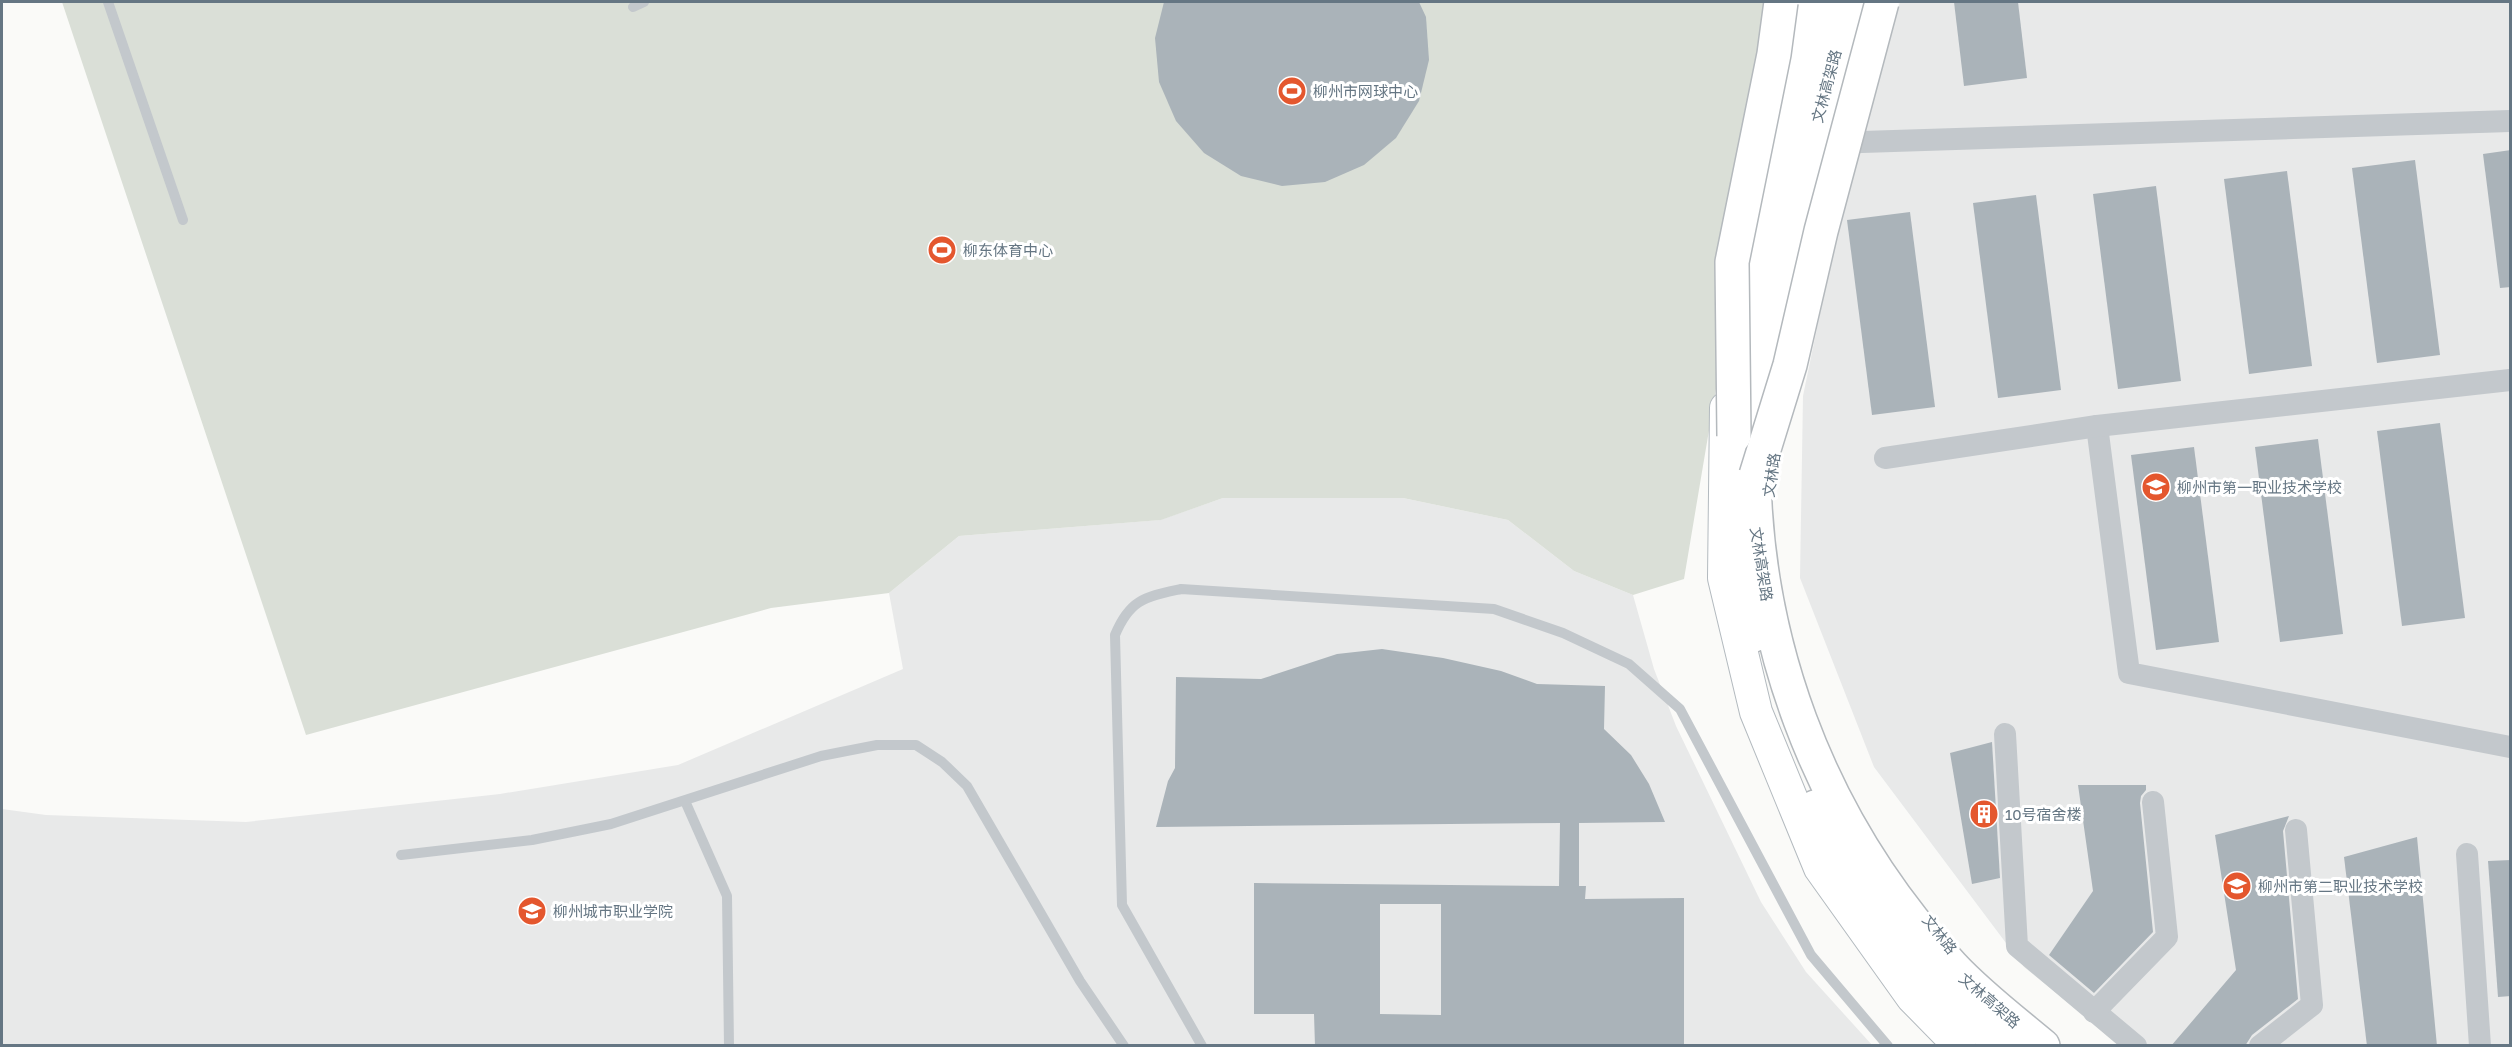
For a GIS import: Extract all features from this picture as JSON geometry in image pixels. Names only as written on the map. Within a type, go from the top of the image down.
[{"type":"highway","points":[[1734,436],[1732,262],[1774,54],[1781,2]]},
{"type":"highway","name":"文林高架路","points":[[1824,2],[1753,268],[1740,334],[1734,436],[1733,516],[1740,583],[1768,688],[1796,772],[1854,881],[1897,940],[1950,999],[2003,1046]]},
{"type":"highway","name":"文林高架路","points":[[1850,2],[1785,238],[1754,433],[1755,535],[1775,642],[1798,722],[1820,773],[1879,875],[1920,927],[1952,966],[1991,1004],[2043,1046]]},
{"type":"highway","points":[[1756,475],[1790,366],[1821,231],[1882,2]]},
{"type":"main road","points":[[1804,2],[1732,297],[1725,424],[1724,578],[1756,712],[1820,868],[1912,997],[1960,1046]]},
{"type":"main road","name":"文林路","points":[[1863,2],[1801,255],[1763,535],[1791,678],[1863,835],[1984,990],[2052,1046]]},
{"type":"street","points":[[1830,143],[2511,121]]},
{"type":"street","points":[[1885,458],[2097,426],[2511,380]]},
{"type":"street","points":[[2097,426],[2129,673],[2511,747]]},
{"type":"street","points":[[2005,734],[2017,946],[2136,1046]]},
{"type":"street","points":[[2094,1012],[2167,938],[2153,802]]},
{"type":"street","points":[[2260,1046],[2312,1005],[2296,830]]},
{"type":"street","points":[[2467,854],[2480,1046]]},
{"type":"lane","points":[[108,2],[183,220]]},
{"type":"lane","points":[[633,7],[644,2]]},
{"type":"lane","points":[[1202,1046],[1122,905],[1119,865],[1115,635],[1124,613],[1148,596],[1180,589],[1494,609],[1563,633],[1629,664],[1680,709],[1811,955],[1888,1046]]},
{"type":"lane","points":[[401,855],[532,840],[611,824],[821,756],[877,745],[916,746],[942,762],[967,786],[1080,981],[1124,1046]]},
{"type":"lane","points":[[685,801],[727,896],[729,1046]]},
{"type":"shaded area","name":"柳东体育中心","points":[[62,2],[1781,2],[1684,579],[1633,595],[1574,571],[1508,520],[1403,498],[1223,498],[1161,520],[959,536],[889,593],[771,608],[306,735]]},
{"type":"shaded area","name":"柳州市第一职业技术学校","points":[[1900,2],[2510,2],[2510,1045],[2121,1045],[2024,967],[1874,767],[1800,578],[1803,396],[1842,207]]},
{"type":"shaded area","points":[[1223,498],[1403,498],[1508,520],[1574,571],[1633,595],[1654,669],[1676,726],[1761,902],[1806,972],[1872,1045],[2,1045],[2,809],[46,815],[246,822],[500,794],[678,765],[903,669],[889,593],[959,536],[1160,520]]},
{"type":"building","name":"柳州市网球中心","points":[[1164,2],[1419,2],[1426,17],[1429,60],[1419,101],[1396,138],[1364,165],[1325,182],[1282,186],[1241,176],[1204,153],[1176,121],[1159,82],[1155,38]]},
{"type":"building","points":[[1954,2],[2018,2],[2027,78],[1964,86]]},
{"type":"building","points":[[2511,150],[2511,287],[2500,288],[2483,154]]},
{"type":"building","points":[[2415,160],[2440,355],[2377,363],[2352,168]]},
{"type":"building","points":[[2287,171],[2312,366],[2249,374],[2224,179]]},
{"type":"building","points":[[2156,186],[2181,381],[2118,389],[2093,194]]},
{"type":"building","points":[[2036,195],[2061,390],[1998,398],[1973,203]]},
{"type":"building","points":[[1910,212],[1935,407],[1872,415],[1847,220]]},
{"type":"building","points":[[2440,423],[2465,618],[2402,626],[2377,431]]},
{"type":"building","points":[[2318,439],[2343,634],[2280,642],[2255,447]]},
{"type":"building","points":[[2194,447],[2219,642],[2156,650],[2131,455]]},
{"type":"building","points":[[1382,649],[1443,658],[1501,671],[1537,684],[1605,686],[1604,729],[1631,755],[1649,784],[1665,822],[1579,823],[1579,886],[1586,886],[1585,899],[1684,898],[1684,1046],[1315,1046],[1314,1014],[1254,1014],[1254,883],[1559,886],[1560,823],[1156,827],[1168,781],[1175,768],[1176,677],[1261,679],[1337,654]],"holes":[[[1380,904],[1441,904],[1441,1015],[1380,1014]]]},
{"type":"building","name":"10号宿舍楼","points":[[1992,742],[2000,878],[1972,884],[1950,753]]},
{"type":"building","points":[[2078,785],[2146,785],[2140,803],[2153,932],[2094,993],[2049,955],[2093,891]]},
{"type":"building","points":[[2289,816],[2283,831],[2298,999],[2252,1035],[2245,1046],[2171,1046],[2236,970],[2215,835]]},
{"type":"building","points":[[2417,837],[2437,1046],[2367,1046],[2344,857]]},
{"type":"building","points":[[2511,860],[2511,996],[2498,997],[2488,861]]},
{"type":"place","name":"柳州市网球中心","points":[[1292,91]]},
{"type":"place","name":"柳东体育中心","points":[[942,250]]},
{"type":"place","name":"柳州市第一职业技术学校","points":[[2156,487]]},
{"type":"place","name":"10号宿舍楼","points":[[1984,814]]},
{"type":"place","name":"柳州市第二职业技术学校","points":[[2237,886]]},
{"type":"place","name":"柳州城市职业学院","points":[[532,911]]}]
